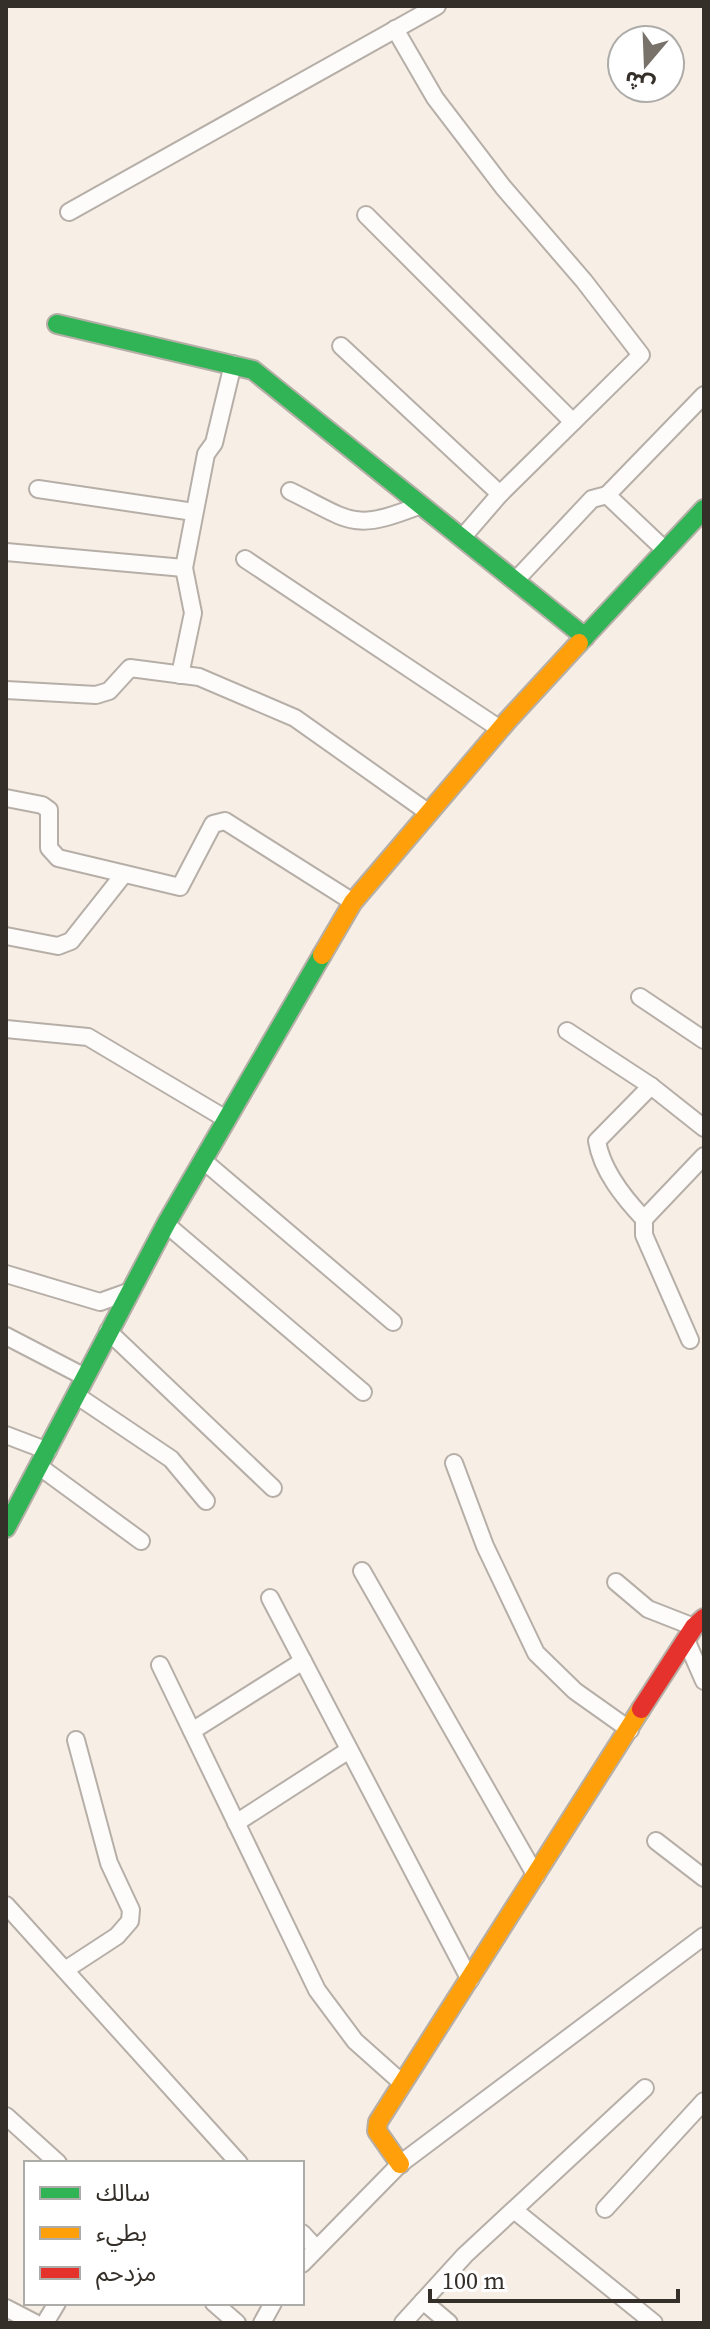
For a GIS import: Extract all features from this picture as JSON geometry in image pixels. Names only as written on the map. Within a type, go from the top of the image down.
[{"type":"street","points":[[69,212],[437,6]]},
{"type":"street","points":[[395,29],[435,98],[494,176],[637,346],[641,355],[500,494],[462,538]]},
{"type":"street","points":[[366,215],[573,422]]},
{"type":"street","points":[[57,324],[253,370],[585,637]]},
{"type":"street","points":[[341,346],[500,494]]},
{"type":"street","points":[[180,675],[193,613],[184,568],[206,454],[214,443],[233,364]]},
{"type":"street","points":[[515,581],[592,499],[607,495],[704,395]]},
{"type":"street","points":[[38,489],[194,512]]},
{"type":"street","points":[[290,491],[355,523],[379,522],[421,505]]},
{"type":"street","points":[[607,495],[665,550]]},
{"type":"street","points":[[6,1528],[128,1292],[353,902],[500,729],[704,509]]},
{"type":"street","points":[[6,552],[184,568]]},
{"type":"street","points":[[245,559],[500,729]]},
{"type":"street","points":[[6,690],[96,695],[109,691],[130,668],[199,677],[295,718],[429,813]]},
{"type":"street","points":[[6,798],[42,805],[49,810],[49,848],[58,858],[175,887],[184,885],[213,824],[225,821],[353,902]]},
{"type":"street","points":[[6,936],[58,946],[71,941],[124,874]]},
{"type":"street","points":[[640,997],[704,1040]]},
{"type":"street","points":[[6,1029],[88,1037],[226,1119]]},
{"type":"street","points":[[567,1031],[651,1086],[704,1128]]},
{"type":"street","points":[[651,1086],[597,1141],[599,1153],[624,1198],[644,1219],[644,1235],[690,1340]]},
{"type":"street","points":[[644,1219],[704,1156]]},
{"type":"street","points":[[205,1162],[393,1322]]},
{"type":"street","points":[[166,1224],[363,1392]]},
{"type":"street","points":[[6,1274],[100,1302],[128,1292]]},
{"type":"street","points":[[108,1331],[273,1488]]},
{"type":"street","points":[[6,1336],[85,1377]]},
{"type":"street","points":[[76,1395],[171,1459],[206,1501]]},
{"type":"street","points":[[6,1435],[44,1459],[141,1541]]},
{"type":"street","points":[[454,1463],[485,1546],[536,1653],[575,1691],[630,1730]]},
{"type":"street","points":[[362,1571],[536,1876]]},
{"type":"street","points":[[616,1582],[648,1609],[695,1629]]},
{"type":"street","points":[[270,1598],[470,1980]]},
{"type":"street","points":[[400,2164],[377,2131],[378,2122],[695,1629]]},
{"type":"street","points":[[695,1629],[704,1681]]},
{"type":"street","points":[[192,1731],[303,1661]]},
{"type":"street","points":[[160,1665],[317,1990],[355,2041],[401,2082]]},
{"type":"street","points":[[65,1970],[117,1936],[130,1921],[131,1910],[109,1863],[76,1740]]},
{"type":"street","points":[[236,1823],[349,1750]]},
{"type":"street","points":[[656,1841],[704,1878]]},
{"type":"street","points":[[6,1905],[237,2161]]},
{"type":"street","points":[[304,2261],[400,2164],[704,1936]]},
{"type":"street","points":[[403,2323],[514,2210],[645,2088]]},
{"type":"street","points":[[605,2209],[704,2101]]},
{"type":"street","points":[[6,2116],[56,2161]]},
{"type":"street","points":[[514,2210],[653,2323]]},
{"type":"street","points":[[304,2235],[315,2247]]},
{"type":"street","points":[[423,2301],[449,2323]]},
{"type":"street","points":[[45,2323],[56,2305]]},
{"type":"street","points":[[216,2305],[237,2323]]},
{"type":"street","points":[[262,2323],[272,2305]]},
{"type":"street","points":[[6,2308],[35,2323]]},
{"type":"traffic: fast","points":[[57,324],[253,370],[585,637]]},
{"type":"traffic: fast","points":[[579,643],[704,509]]},
{"type":"traffic: fast","points":[[6,1528],[166,1224],[322,955]]},
{"type":"traffic: slow","points":[[322,955],[353,902],[508,720],[579,643]]},
{"type":"traffic: slow","points":[[400,2164],[377,2131],[378,2122],[641,1709]]},
{"type":"traffic: jam","points":[[641,1709],[694,1627],[704,1618]]}]
